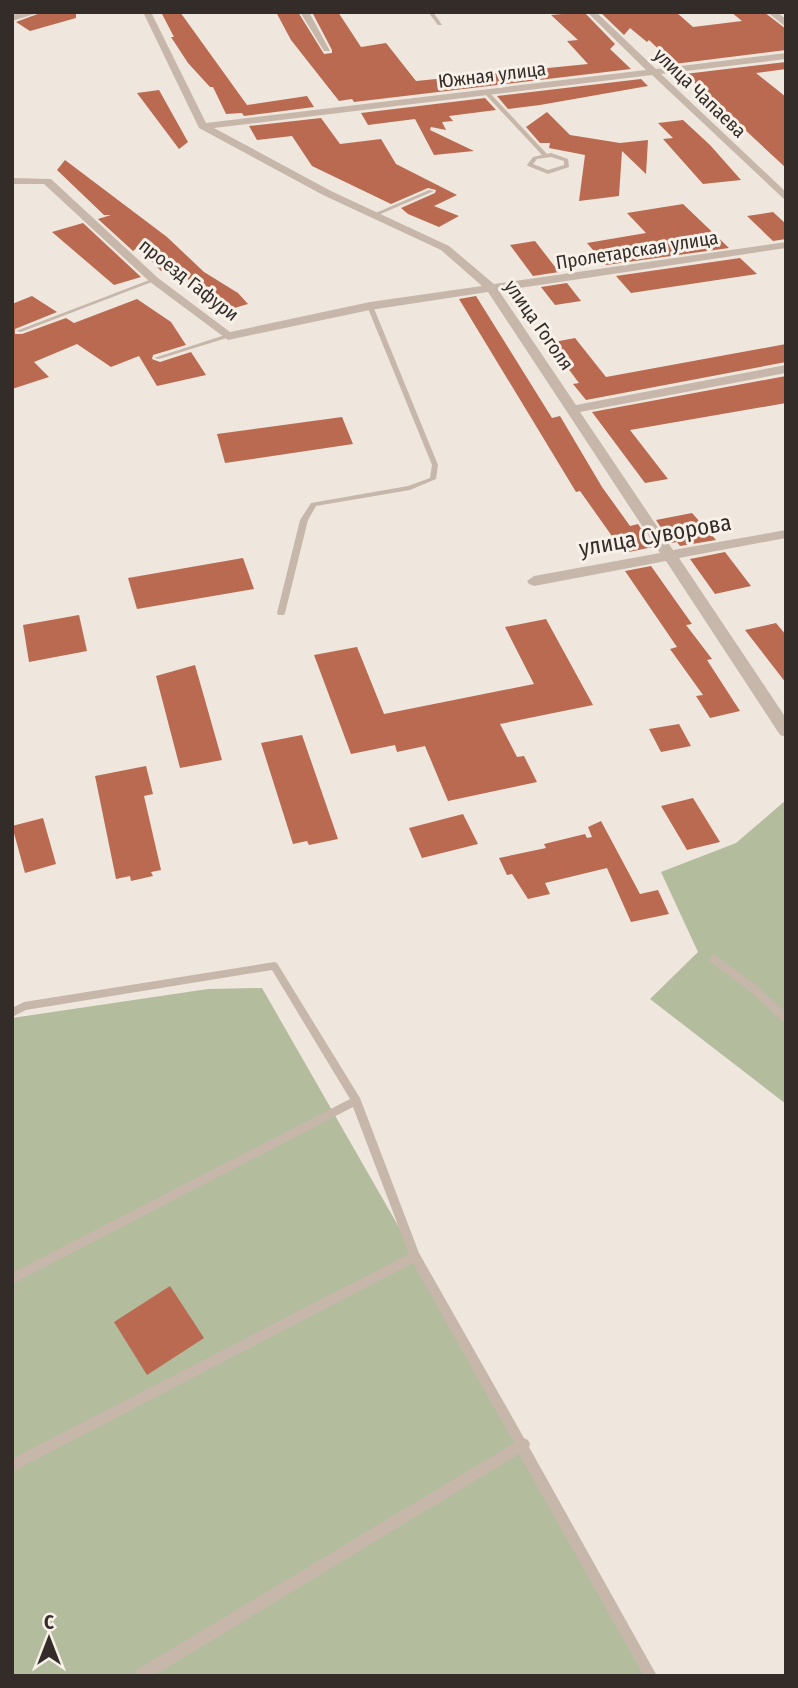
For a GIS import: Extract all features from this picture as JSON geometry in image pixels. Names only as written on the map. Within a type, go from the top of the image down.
[{"type":"street","points":[[12,18],[37,12]]},
{"type":"street","points":[[147,12],[203,126]]},
{"type":"street","points":[[304,12],[327,49]]},
{"type":"street","name":"улица Чапаева","points":[[591,12],[786,198]]},
{"type":"street","points":[[771,12],[786,24]]},
{"type":"street","name":"Южная улица","points":[[203,126],[786,56]]},
{"type":"street","name":"улица Гоголя","points":[[203,126],[233,145],[445,248],[493,289],[786,731]]},
{"type":"street","name":"проезд Гафури","points":[[12,181],[47,181],[154,280],[228,336],[370,306],[493,289]]},
{"type":"street","name":"Пролетарская улица","points":[[493,289],[786,244]]},
{"type":"street","points":[[573,409],[786,369]]},
{"type":"street","name":"улица Суворова","points":[[534,581],[786,534]]},
{"type":"lane","points":[[430,12],[440,24]]},
{"type":"lane","points":[[487,93],[545,155],[562,158],[567,166],[548,172],[530,165],[531,160],[545,155]]},
{"type":"lane","points":[[374,215],[431,191]]},
{"type":"lane","points":[[19,331],[154,280]]},
{"type":"lane","points":[[281,613],[304,520],[313,505],[410,488],[433,480],[435,465],[370,306]]},
{"type":"lane","points":[[157,358],[228,336]]},
{"type":"lane","points":[[714,959],[753,988],[786,1018]]},
{"type":"lane","points":[[12,1013],[24,1006],[274,966],[356,1101],[415,1256],[524,1444],[651,1676]]},
{"type":"lane","points":[[12,1279],[356,1101]]},
{"type":"lane","points":[[12,1466],[415,1256]]},
{"type":"lane","points":[[140,1676],[524,1444]]},
{"type":"green space","points":[[786,800],[786,1104],[650,999],[698,952],[661,872],[736,843]]},
{"type":"green space","points":[[262,988],[656,1676],[12,1676],[12,1018],[208,989]]},
{"type":"building","points":[[43,12],[76,12],[76,18],[30,31],[16,22]]},
{"type":"building","points":[[161,12],[180,12],[247,105],[307,96],[314,107],[244,116],[242,113],[226,114],[213,87],[188,63],[171,37],[174,37]]},
{"type":"building","points":[[276,12],[298,12],[324,54],[332,53],[332,50],[312,12],[338,12],[361,47],[386,43],[416,81],[588,64],[567,41],[578,40],[551,15],[584,12],[615,44],[610,49],[631,69],[354,102],[352,99],[339,101],[291,40]]},
{"type":"building","points":[[600,12],[676,12],[693,27],[742,21],[731,12],[764,12],[786,29],[786,50],[674,64],[649,40],[647,42],[630,28],[624,35]]},
{"type":"building","points":[[786,62],[786,69],[756,73],[786,97],[786,168],[685,74]]},
{"type":"building","points":[[641,79],[648,86],[508,109],[497,96]]},
{"type":"building","points":[[159,90],[188,142],[179,149],[137,93]]},
{"type":"building","points":[[485,98],[496,110],[449,116],[453,121],[442,122],[446,130],[431,127],[430,130],[474,151],[434,155],[415,119],[368,125],[361,113]]},
{"type":"building","points":[[547,112],[570,135],[620,143],[648,140],[646,174],[622,151],[619,196],[579,201],[585,155],[549,148],[550,143],[540,143],[526,127]]},
{"type":"building","points":[[321,118],[340,144],[381,139],[396,164],[457,195],[434,206],[459,216],[439,227],[408,214],[401,208],[435,193],[436,190],[428,188],[391,204],[312,166],[292,136],[257,140],[249,126]]},
{"type":"building","points":[[683,120],[741,180],[703,184],[663,139],[673,138],[658,123]]},
{"type":"building","points":[[65,160],[167,237],[204,272],[238,293],[248,304],[224,311],[201,288],[171,268],[161,271],[138,247],[133,251],[98,219],[111,215],[104,215],[57,170]]},
{"type":"building","points":[[683,204],[729,248],[606,265],[587,243],[646,233],[627,213]]},
{"type":"building","points":[[773,212],[786,224],[786,239],[773,241],[747,216]]},
{"type":"building","points":[[83,223],[141,277],[114,285],[52,232]]},
{"type":"building","points":[[535,241],[559,272],[533,276],[510,245]]},
{"type":"building","points":[[740,258],[757,274],[631,293],[616,276]]},
{"type":"building","points":[[567,283],[581,301],[555,305],[541,287]]},
{"type":"building","points":[[32,296],[57,312],[15,329],[15,334],[66,318],[74,323],[137,299],[171,322],[186,345],[153,355],[152,359],[160,362],[191,352],[206,375],[157,386],[139,356],[111,367],[77,344],[34,362],[49,377],[12,389],[12,304]]},
{"type":"building","points":[[476,296],[552,418],[560,416],[602,487],[630,526],[638,524],[653,547],[624,553],[580,491],[576,492],[459,299]]},
{"type":"building","points":[[575,338],[606,377],[786,344],[786,362],[586,400],[573,384],[579,383],[549,343]]},
{"type":"building","points":[[786,376],[786,403],[630,430],[668,479],[645,483],[592,412]]},
{"type":"building","points":[[342,417],[353,444],[225,463],[217,434]]},
{"type":"building","points":[[692,513],[716,540],[680,546],[677,542],[671,543],[656,520]]},
{"type":"building","points":[[725,552],[751,586],[715,594],[690,559]]},
{"type":"building","points":[[243,558],[254,589],[137,609],[128,578]]},
{"type":"building","points":[[651,566],[692,624],[686,625],[712,659],[707,660],[740,711],[710,718],[696,696],[703,695],[670,649],[677,647],[625,571]]},
{"type":"building","points":[[79,615],[87,651],[29,662],[23,625]]},
{"type":"building","points":[[546,619],[593,705],[500,724],[517,757],[524,756],[537,782],[448,801],[425,746],[397,752],[395,745],[351,754],[314,655],[357,647],[384,714],[534,684],[505,627]]},
{"type":"building","points":[[776,623],[786,635],[786,683],[745,630]]},
{"type":"building","points":[[195,665],[222,760],[180,768],[156,676]]},
{"type":"building","points":[[679,724],[691,746],[661,752],[649,729]]},
{"type":"building","points":[[302,735],[338,839],[309,845],[307,841],[293,844],[261,743]]},
{"type":"building","points":[[146,766],[153,794],[144,796],[161,870],[151,872],[153,876],[131,881],[130,876],[116,879],[95,776]]},
{"type":"building","points":[[693,798],[720,842],[687,850],[661,806]]},
{"type":"building","points":[[463,814],[478,844],[422,858],[409,828]]},
{"type":"building","points":[[43,818],[56,864],[25,873],[12,826]]},
{"type":"building","points":[[601,821],[640,894],[658,890],[669,914],[631,922],[607,868],[545,883],[550,894],[528,899],[512,874],[507,875],[499,858],[546,848],[544,844],[585,834],[587,838],[592,837],[588,827]]},
{"type":"building","points":[[170,1286],[204,1338],[147,1375],[114,1322]]}]
